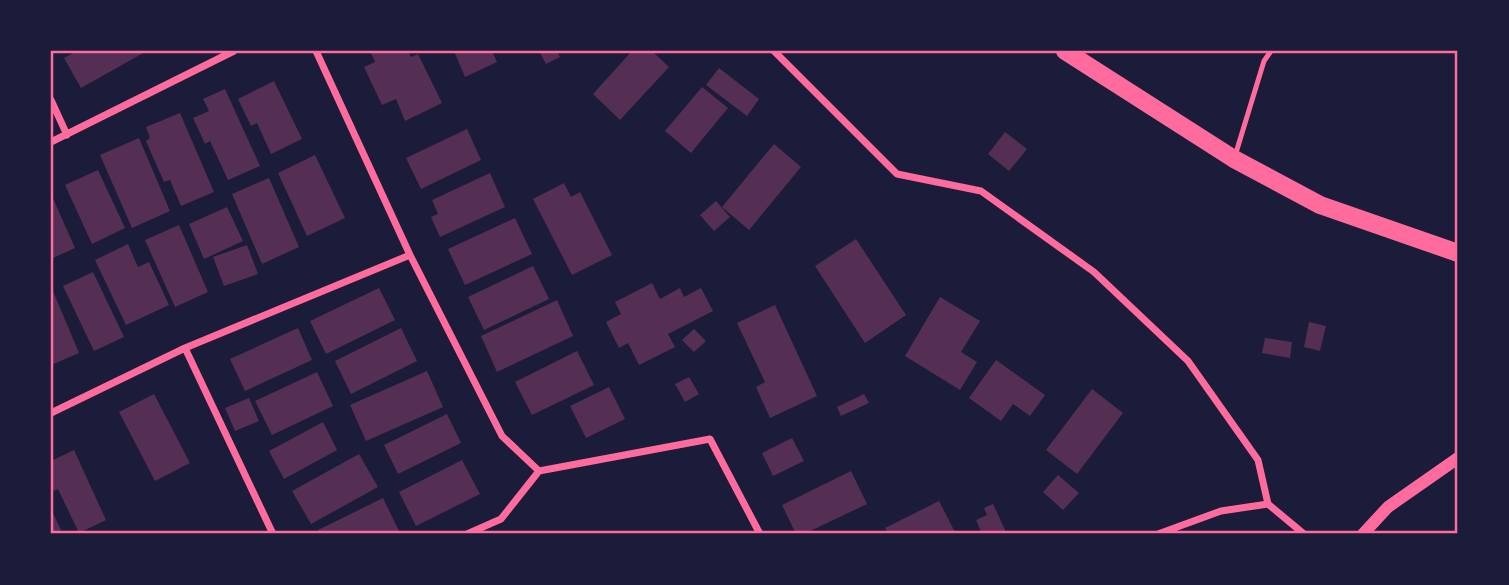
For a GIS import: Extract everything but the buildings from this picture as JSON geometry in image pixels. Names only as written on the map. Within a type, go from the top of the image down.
[{"type":"main road","points":[[1065,51],[1234,159],[1320,205],[1458,253]]},
{"type":"street","points":[[51,142],[234,51]]},
{"type":"street","points":[[316,51],[410,255],[502,436],[539,471]]},
{"type":"street","points":[[774,51],[897,174],[981,191],[1094,271],[1188,361],[1258,460],[1268,504],[1304,534]]},
{"type":"street","points":[[51,100],[67,135]]},
{"type":"street","points":[[51,413],[185,348],[410,255]]},
{"type":"street","points":[[185,348],[273,534]]},
{"type":"street","points":[[467,534],[500,519],[539,471],[710,439],[760,534]]},
{"type":"street","points":[[1363,534],[1388,507],[1458,458]]},
{"type":"street","points":[[1158,534],[1221,511],[1268,504]]},
{"type":"lane","points":[[1234,159],[1264,61],[1271,51]]}]
